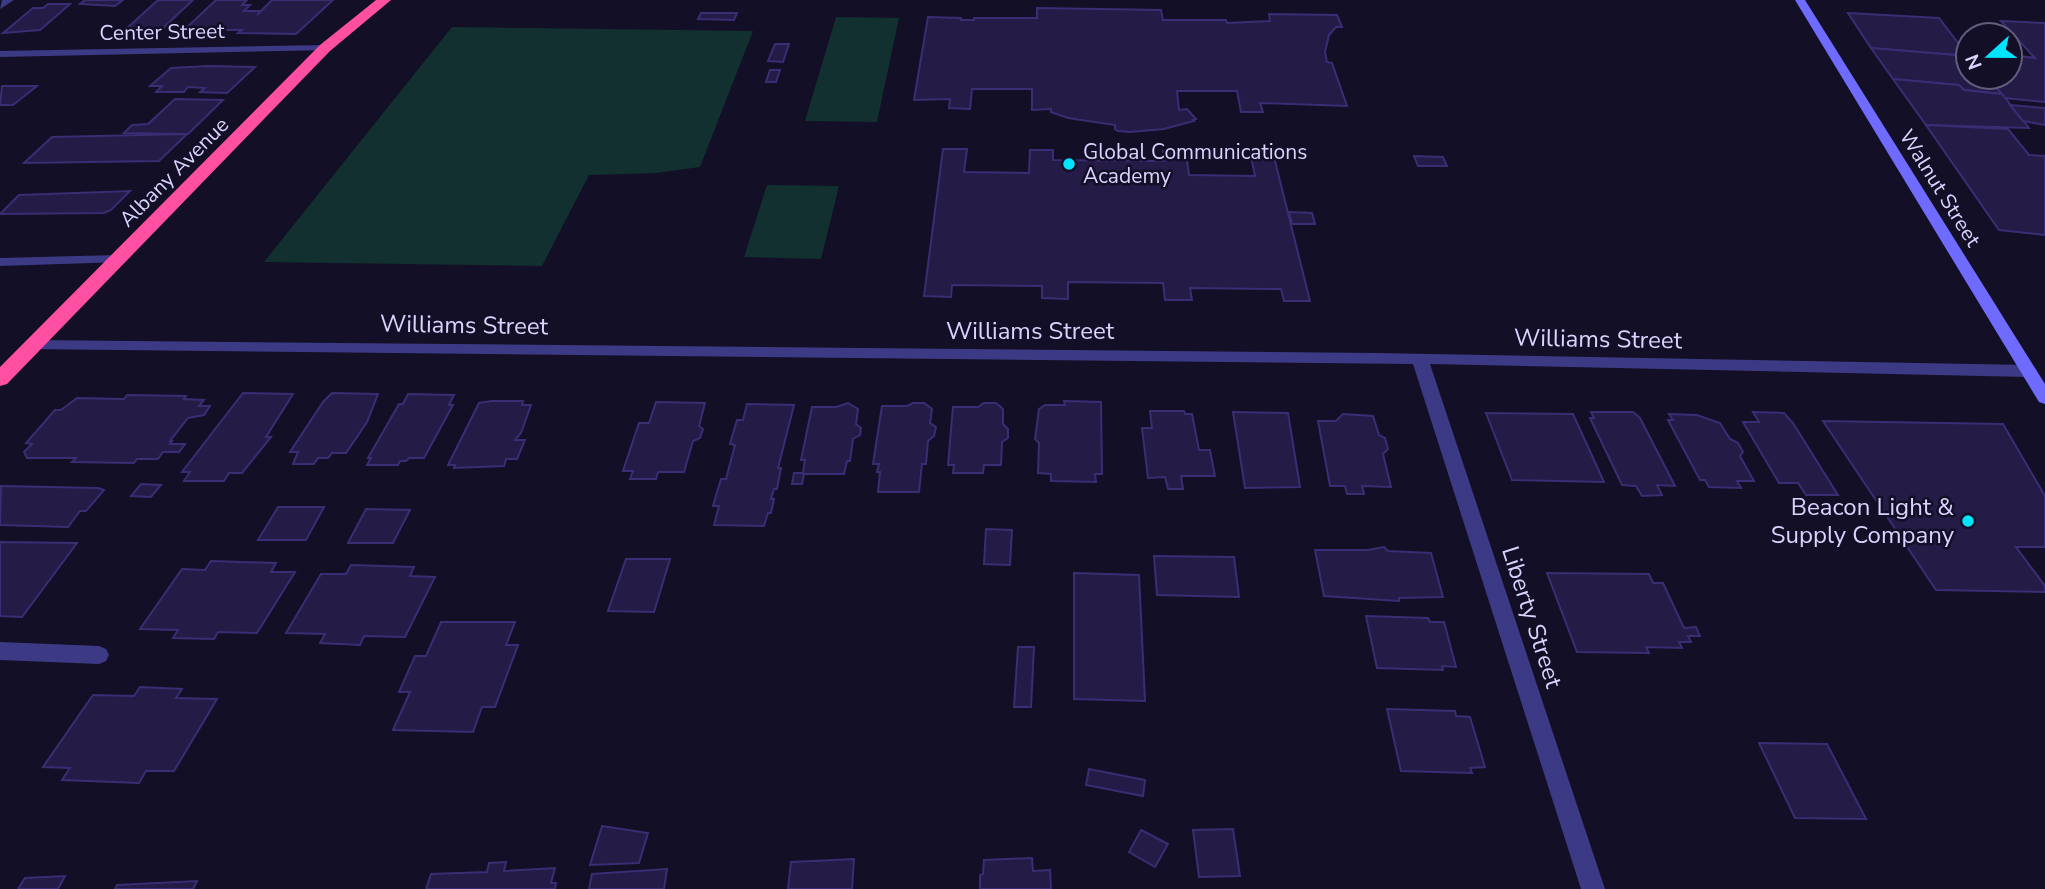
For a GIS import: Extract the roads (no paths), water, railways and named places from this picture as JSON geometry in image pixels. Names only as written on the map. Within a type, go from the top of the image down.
[{"type":"highway","name":"Albany Avenue","points":[[0,379],[325,48],[384,0]]},
{"type":"street","points":[[0,6],[9,0]]},
{"type":"street","name":"Walnut Street","points":[[1800,0],[2045,398]]},
{"type":"street","name":"Center Street","points":[[0,54],[325,48]]},
{"type":"street","points":[[0,262],[118,259]]},
{"type":"street","name":"Williams Street","points":[[33,345],[1420,360],[2028,371]]},
{"type":"street","name":"Liberty Street","points":[[1420,360],[1593,889]]},
{"type":"street","points":[[0,651],[99,655]]},
{"type":"place","name":"Global Communications Academy","points":[[1069,164]]},
{"type":"place","name":"Beacon Light & Supply Company","points":[[1968,521]]}]
